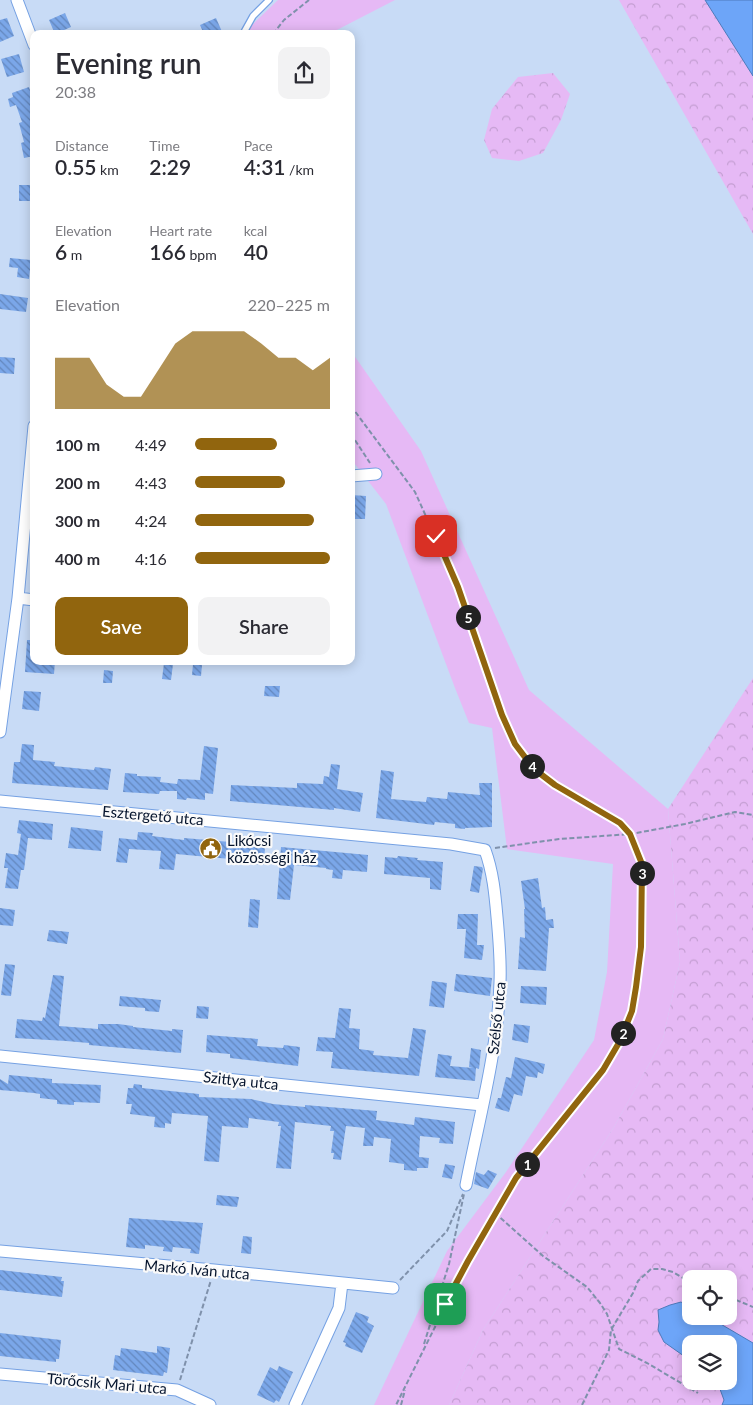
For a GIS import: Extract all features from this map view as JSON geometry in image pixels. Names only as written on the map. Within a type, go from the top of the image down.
[{"type":"street","points":[[16,0],[30,35]]},
{"type":"street","points":[[355,476],[376,474]]},
{"type":"street","points":[[0,732],[18,598],[30,476]]},
{"type":"street","points":[[18,598],[30,600]]},
{"type":"street","name":"Esztergető utca","points":[[0,801],[441,843],[485,850]]},
{"type":"street","name":"Szélső utca","points":[[466,1185],[492,1064],[500,982],[500,945],[496,903],[491,869],[485,850]]},
{"type":"street","name":"Szittya utca","points":[[0,1056],[482,1105]]},
{"type":"street","name":"Markó Iván utca","points":[[0,1251],[393,1288]]},
{"type":"street","points":[[295,1405],[339,1308],[342,1283]]},
{"type":"street","name":"Törőcsik Mari utca","points":[[0,1374],[177,1390],[210,1405]]},
{"type":"lane","points":[[245,30],[252,16],[269,0]]},
{"type":"path","points":[[276,30],[284,20],[309,0]]},
{"type":"path","points":[[355,411],[415,492],[458,587],[502,715],[515,744],[534,769],[555,785],[620,823],[630,834],[642,864],[641,947],[632,1011],[620,1041],[603,1070],[516,1178],[468,1261],[396,1405]]},
{"type":"path","points":[[355,440],[376,474]]},
{"type":"path","points":[[485,850],[559,839],[630,834],[735,812],[753,815]]},
{"type":"path","points":[[422,1351],[449,1264],[466,1185]]},
{"type":"path","points":[[393,1288],[447,1231],[466,1185]]},
{"type":"path","points":[[495,1213],[543,1256],[587,1287],[604,1308],[619,1349],[648,1363],[698,1393]]},
{"type":"path","points":[[582,1405],[609,1350],[611,1330],[638,1281],[651,1270],[662,1269],[674,1272],[682,1277]]},
{"type":"path","points":[[177,1390],[214,1270]]},
{"type":"path","points":[[737,1300],[753,1307]]},
{"type":"path","points":[[401,1405],[406,1385]]},
{"type":"green space","points":[[278,0],[395,0],[337,30],[249,30]]},
{"type":"green space","points":[[619,0],[705,0],[753,76],[753,234]]},
{"type":"green space","points":[[553,73],[570,94],[561,120],[543,153],[519,161],[492,158],[484,140],[492,109],[518,77]]},
{"type":"green space","points":[[355,357],[421,451],[529,690],[668,809],[680,962],[663,1039],[614,1127],[483,1330],[449,1405],[374,1405],[447,1251],[506,1172],[594,1040],[607,972],[613,864],[507,849],[492,728],[469,723],[386,504],[355,464]]},
{"type":"green space","points":[[753,678],[753,1343],[722,1325],[737,1325],[737,1270],[682,1270],[682,1303],[658,1316],[664,1342],[682,1355],[682,1390],[720,1390],[724,1400],[722,1405],[449,1405],[483,1330],[614,1127],[663,1039],[680,962],[668,809]]},
{"type":"water","points":[[705,0],[753,0],[753,76]]},
{"type":"water","points":[[682,1303],[682,1325],[722,1325],[753,1343],[753,1405],[722,1405],[724,1400],[720,1390],[737,1390],[737,1335],[682,1335],[682,1355],[664,1342],[658,1330],[658,1310]]},
{"type":"building","points":[[65,13],[71,27],[64,30],[53,30],[49,20]]},
{"type":"building","points":[[7,18],[14,36],[0,42],[0,20]]},
{"type":"building","points":[[216,18],[221,30],[202,30],[200,25]]},
{"type":"building","points":[[19,54],[24,72],[7,77],[1,59]]},
{"type":"building","points":[[29,87],[30,90],[30,157],[24,158],[21,143],[24,142],[19,123],[22,122],[16,105],[10,107],[8,99],[13,97],[12,93]]},
{"type":"building","points":[[19,185],[30,185],[30,201],[19,201]]},
{"type":"building","points":[[10,258],[30,260],[29,279],[17,277],[18,268],[9,267]]},
{"type":"building","points":[[0,294],[28,298],[26,312],[0,309]]},
{"type":"building","points":[[0,357],[15,358],[14,374],[0,373]]},
{"type":"building","points":[[355,495],[366,496],[365,519],[355,519]]},
{"type":"building","points":[[27,640],[30,640],[30,665],[55,665],[54,674],[25,672]]},
{"type":"building","points":[[164,665],[173,665],[171,680],[162,679]]},
{"type":"building","points":[[193,665],[202,665],[201,676],[192,675]]},
{"type":"building","points":[[104,670],[113,671],[112,683],[103,683]]},
{"type":"building","points":[[265,686],[280,686],[279,697],[264,696]]},
{"type":"building","points":[[24,691],[41,692],[39,711],[22,709]]},
{"type":"building","points":[[22,744],[34,745],[33,760],[55,762],[54,766],[94,770],[95,767],[111,769],[108,790],[12,783],[14,762],[20,762]]},
{"type":"building","points":[[204,746],[218,748],[213,794],[205,793],[205,800],[177,799],[177,791],[160,791],[159,794],[123,792],[125,773],[137,774],[137,776],[161,777],[160,782],[177,784],[178,779],[200,780]]},
{"type":"building","points":[[331,764],[340,765],[337,789],[363,793],[360,812],[334,808],[334,810],[230,801],[231,785],[297,788],[297,783],[323,784],[324,776],[329,777]]},
{"type":"building","points":[[381,770],[394,772],[391,799],[426,802],[427,797],[447,799],[448,792],[480,795],[479,783],[492,783],[492,827],[465,829],[455,828],[455,824],[435,822],[434,825],[376,818]]},
{"type":"building","points":[[19,820],[53,824],[52,840],[28,838],[24,870],[21,870],[18,889],[5,888],[8,868],[4,868],[6,853],[18,855],[21,834],[17,833]]},
{"type":"building","points":[[71,827],[103,831],[101,851],[68,848]]},
{"type":"building","points":[[138,832],[153,833],[152,836],[184,840],[184,838],[265,845],[264,865],[252,864],[252,861],[176,854],[174,870],[159,869],[161,851],[129,849],[127,863],[116,862],[119,838],[137,840]]},
{"type":"building","points":[[281,847],[368,855],[367,872],[343,870],[342,879],[332,878],[333,870],[294,865],[290,900],[277,899]]},
{"type":"building","points":[[398,856],[443,862],[441,890],[430,889],[430,878],[384,874],[385,857],[397,858]]},
{"type":"building","points":[[474,866],[482,867],[483,869],[479,893],[470,891]]},
{"type":"building","points":[[538,878],[542,908],[545,907],[546,920],[553,919],[554,928],[549,928],[546,971],[518,969],[520,937],[525,938],[525,909],[521,881]]},
{"type":"building","points":[[250,899],[260,900],[258,928],[248,927]]},
{"type":"building","points":[[0,908],[15,910],[13,926],[0,925]]},
{"type":"building","points":[[458,914],[478,914],[477,945],[484,945],[482,960],[464,958],[466,929],[457,929]]},
{"type":"building","points":[[49,930],[69,932],[67,944],[47,941]]},
{"type":"building","points":[[5,964],[15,965],[11,996],[1,995]]},
{"type":"building","points":[[456,974],[492,978],[490,996],[454,991]]},
{"type":"building","points":[[53,975],[64,976],[59,1026],[98,1029],[98,1024],[118,1024],[172,1031],[172,1029],[183,1030],[181,1053],[89,1045],[89,1043],[15,1038],[17,1019],[42,1021],[43,1017],[45,1018]]},
{"type":"building","points":[[432,981],[447,983],[444,1008],[429,1006]]},
{"type":"building","points":[[521,986],[547,987],[546,1005],[520,1003]]},
{"type":"building","points":[[120,996],[161,1000],[159,1012],[145,1011],[145,1008],[119,1006]]},
{"type":"building","points":[[197,1006],[209,1007],[208,1019],[196,1018]]},
{"type":"building","points":[[339,1008],[351,1009],[349,1028],[360,1029],[359,1049],[374,1051],[373,1055],[408,1058],[413,1028],[426,1030],[419,1076],[331,1068],[333,1052],[316,1051],[318,1037],[335,1038]]},
{"type":"building","points":[[514,1024],[530,1026],[528,1043],[512,1040]]},
{"type":"building","points":[[207,1035],[258,1039],[257,1046],[283,1048],[284,1045],[300,1047],[298,1066],[230,1058],[230,1054],[206,1052]]},
{"type":"building","points":[[471,1048],[481,1050],[479,1069],[476,1068],[475,1081],[435,1077],[438,1054],[452,1056],[450,1066],[473,1068],[469,1067]]},
{"type":"building","points":[[515,1057],[545,1064],[543,1074],[538,1072],[537,1078],[526,1076],[522,1096],[514,1094],[509,1112],[495,1108],[498,1098],[501,1098],[506,1077],[511,1078]]},
{"type":"building","points":[[9,1075],[52,1079],[52,1083],[101,1085],[100,1103],[74,1102],[74,1105],[57,1104],[57,1100],[40,1098],[40,1094],[0,1090],[0,1079],[8,1084]]},
{"type":"building","points":[[134,1084],[142,1085],[142,1088],[199,1094],[199,1097],[251,1099],[273,1104],[377,1111],[376,1120],[414,1125],[415,1117],[455,1122],[453,1144],[439,1143],[440,1138],[420,1136],[419,1157],[429,1158],[428,1168],[417,1168],[417,1171],[404,1170],[404,1164],[389,1162],[391,1139],[374,1137],[373,1146],[363,1146],[365,1128],[346,1126],[341,1160],[333,1159],[334,1153],[331,1153],[334,1131],[330,1131],[331,1126],[295,1122],[291,1169],[276,1168],[281,1126],[278,1126],[279,1122],[249,1118],[248,1128],[222,1126],[219,1162],[204,1161],[208,1116],[172,1113],[171,1124],[165,1123],[165,1128],[154,1127],[155,1117],[130,1114],[132,1104],[126,1104],[128,1088],[133,1088]]},
{"type":"building","points":[[445,1164],[455,1166],[452,1179],[442,1177]]},
{"type":"building","points":[[488,1170],[497,1174],[488,1189],[474,1184],[476,1172],[484,1175]]},
{"type":"building","points":[[217,1195],[239,1197],[237,1207],[216,1205]]},
{"type":"building","points":[[129,1218],[203,1223],[199,1254],[190,1253],[191,1249],[173,1247],[172,1252],[163,1251],[164,1247],[145,1245],[145,1249],[126,1247]]},
{"type":"building","points":[[243,1236],[252,1237],[251,1254],[241,1253]]},
{"type":"building","points":[[0,1270],[62,1277],[61,1281],[64,1281],[62,1297],[0,1290]]},
{"type":"building","points":[[356,1312],[369,1317],[367,1322],[374,1326],[362,1353],[345,1346],[346,1343],[343,1342]]},
{"type":"building","points":[[0,1333],[61,1340],[59,1359],[56,1359],[56,1362],[0,1356]]},
{"type":"building","points":[[157,1346],[170,1348],[167,1373],[164,1372],[163,1376],[113,1370],[115,1355],[120,1356],[121,1348],[157,1353]]},
{"type":"building","points":[[279,1366],[293,1372],[279,1402],[276,1400],[274,1403],[257,1395],[270,1367],[277,1371]]},
{"type":"place","name":"Likócsi közösségi ház","points":[[211,849]]},
{"type":"route","points":[[436,536],[458,587],[502,715],[515,744],[534,769],[555,785],[620,823],[630,834],[636,845],[642,864],[641,947],[632,1011],[620,1041],[603,1070],[516,1178],[445,1304]]}]
